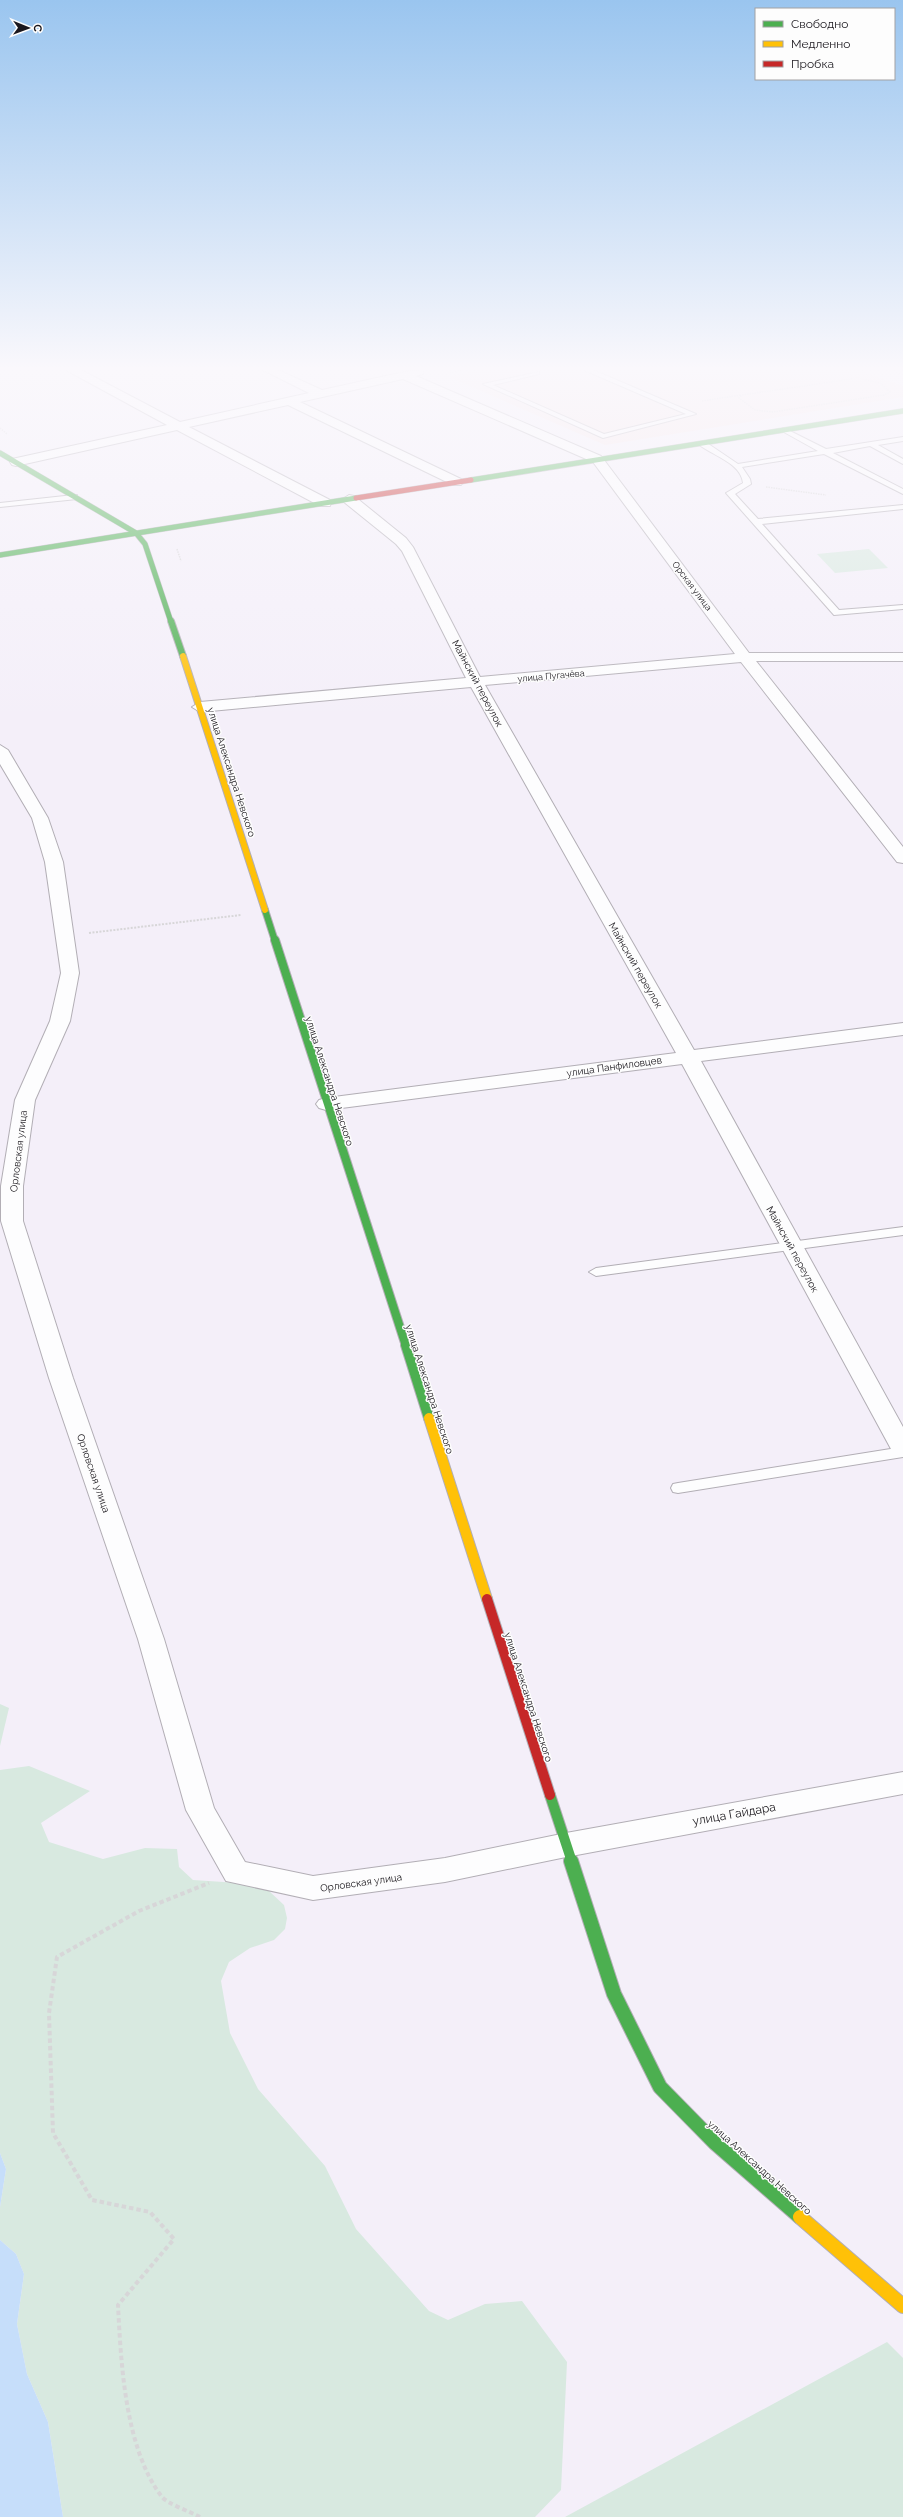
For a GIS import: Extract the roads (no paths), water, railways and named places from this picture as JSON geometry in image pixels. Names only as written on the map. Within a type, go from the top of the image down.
[{"type":"street","name":"улица Александра Невского","points":[[58,487],[136,533],[148,551],[200,707],[326,1104],[614,1994],[660,2087],[715,2144],[903,2306]]},
{"type":"street","points":[[295,487],[325,503]]},
{"type":"street","points":[[0,555],[422,487]]},
{"type":"street","name":"Орская улица","points":[[618,487],[745,658],[895,836],[903,858]]},
{"type":"street","name":"Майнский переулок","points":[[349,499],[401,541],[408,550],[476,683],[688,1056],[903,1449]]},
{"type":"street","name":"улица Пугачёва","points":[[200,707],[745,658],[903,657]]},
{"type":"street","name":"Орловская улица","points":[[0,750],[40,818],[54,862],[70,974],[60,1021],[25,1100],[12,1186],[12,1221],[62,1378],[152,1639],[200,1810],[236,1872],[313,1888],[445,1870],[566,1846]]},
{"type":"street","name":"улица Панфиловцев","points":[[326,1104],[903,1029]]},
{"type":"street","name":"улица Гайдара","points":[[566,1846],[903,1783]]},
{"type":"lane","points":[[740,487],[730,493],[837,613],[903,607]]},
{"type":"lane","points":[[0,506],[74,497]]},
{"type":"lane","points":[[756,522],[903,507]]},
{"type":"lane","points":[[596,1272],[903,1231]]},
{"type":"lane","points":[[678,1488],[903,1452]]},
{"type":"water","points":[[0,2153],[6,2169],[0,2207]]},
{"type":"water","points":[[0,2240],[16,2254],[24,2274],[17,2324],[27,2374],[48,2422],[63,2517],[0,2517]]}]
